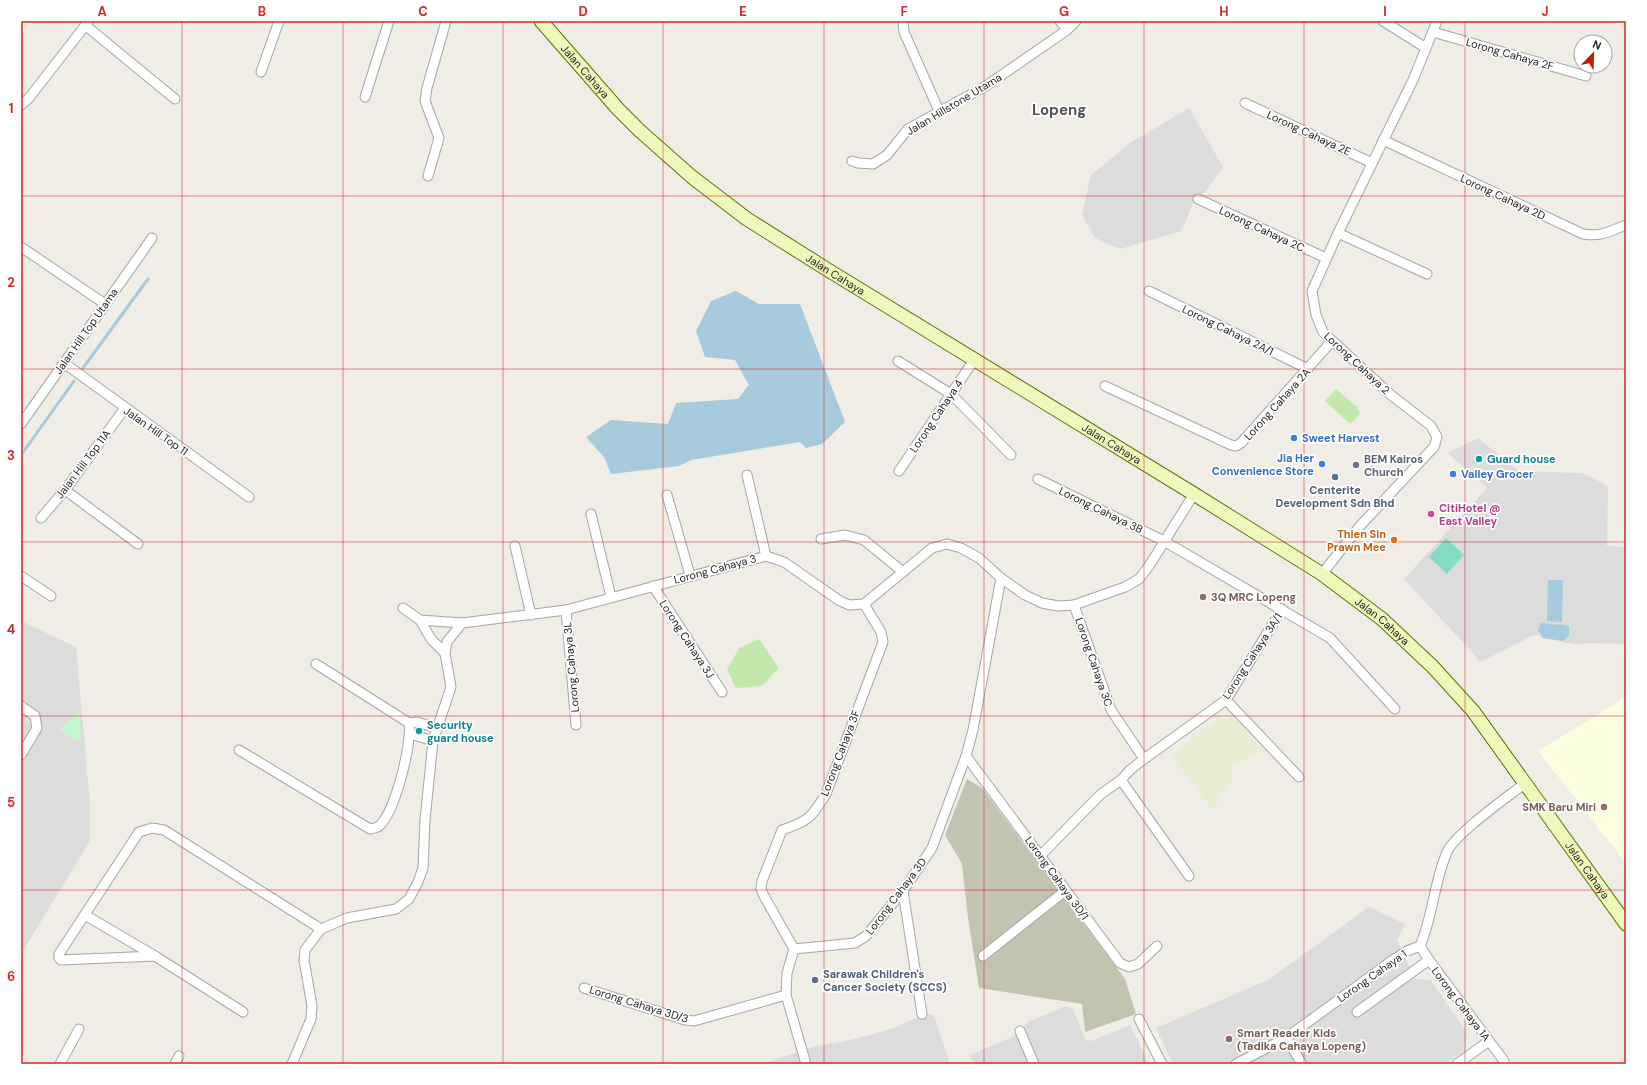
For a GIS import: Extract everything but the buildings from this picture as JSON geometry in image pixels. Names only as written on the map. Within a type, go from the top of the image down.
[{"type":"street","points":[[261,72],[279,21]]},
{"type":"street","points":[[365,97],[389,21]]},
{"type":"street","points":[[428,176],[439,138],[425,101],[428,79],[446,21]]},
{"type":"street","name":"Jalan Cahaya","points":[[542,21],[618,109],[660,149],[698,182],[741,215],[1322,574],[1382,619],[1433,667],[1473,711],[1626,924]]},
{"type":"street","points":[[903,21],[904,32],[939,111]]},
{"type":"street","points":[[1060,21],[1067,30]]},
{"type":"street","name":"Jalan Hillstone Utama","points":[[852,160],[858,163],[873,164],[887,155],[908,129],[986,86],[1067,30],[1076,21]]},
{"type":"street","points":[[1383,21],[1426,48]]},
{"type":"street","name":"Lorong Cahaya 2","points":[[1322,574],[1359,527],[1434,447],[1437,437],[1431,426],[1391,395],[1322,332],[1316,315],[1312,291],[1326,258],[1413,80],[1437,21]]},
{"type":"street","points":[[21,105],[29,98],[87,23],[175,99]]},
{"type":"street","name":"Lorong Cahaya 2F","points":[[1433,32],[1586,76]]},
{"type":"street","name":"Lorong Cahaya 2E","points":[[1245,102],[1372,162]]},
{"type":"street","name":"Lorong Cahaya 2D","points":[[1383,140],[1583,234],[1593,236],[1626,225]]},
{"type":"street","name":"Lorong Cahaya 2C","points":[[1198,199],[1326,258]]},
{"type":"street","points":[[1338,233],[1427,274]]},
{"type":"street","name":"Jalan Hill Top Utama","points":[[21,424],[152,238]]},
{"type":"street","points":[[21,247],[105,304]]},
{"type":"street","name":"Lorong Cahaya 2A/1","points":[[1149,291],[1308,369]]},
{"type":"street","name":"Lorong Cahaya 2A","points":[[1105,386],[1231,446],[1236,446],[1241,443],[1259,424],[1332,341]]},
{"type":"street","name":"Lorong Cahaya 4","points":[[899,471],[974,360]]},
{"type":"street","points":[[898,361],[951,394],[1011,454]]},
{"type":"street","name":"Jalan Hill Top 11","points":[[64,364],[249,497]]},
{"type":"street","name":"Jalan Hill Top 11A","points":[[41,518],[65,490],[125,408]]},
{"type":"street","points":[[747,475],[766,556]]},
{"type":"street","name":"Lorong Cahaya 3B","points":[[1038,479],[1164,541],[1330,638],[1395,709]]},
{"type":"street","points":[[65,490],[138,544]]},
{"type":"street","points":[[864,604],[932,548],[947,544],[961,548],[979,558],[1001,578],[1026,595],[1042,603],[1058,606],[1074,605],[1125,588],[1139,579],[1150,566],[1194,494]]},
{"type":"street","points":[[667,495],[690,575]]},
{"type":"street","points":[[590,514],[612,597]]},
{"type":"street","points":[[821,539],[845,535],[864,540],[903,572]]},
{"type":"street","points":[[516,546],[532,615]]},
{"type":"street","name":"Lorong Cahaya 3","points":[[420,620],[462,623],[566,610],[690,575],[766,556],[784,562],[840,601],[849,605],[864,604]]},
{"type":"street","points":[[21,576],[51,596]]},
{"type":"street","name":"Lorong Cahaya 3D","points":[[794,949],[855,943],[866,936],[903,891],[932,848],[966,756],[973,730],[1001,578]]},
{"type":"street","name":"Lorong Cahaya 3J","points":[[653,586],[722,692]]},
{"type":"street","name":"Lorong Cahaya 3F","points":[[794,949],[764,896],[761,889],[762,881],[782,830],[801,824],[814,813],[826,794],[883,642],[881,632],[864,604]]},
{"type":"street","name":"Lorong Cahaya 3C","points":[[1074,605],[1111,710],[1144,759]]},
{"type":"street","points":[[403,608],[420,620],[431,639],[446,653]]},
{"type":"street","name":"Lorong Cahaya 3A/1","points":[[1144,759],[1226,700],[1282,609]]},
{"type":"street","name":"Lorong Cahaya 3L","points":[[566,610],[576,725]]},
{"type":"street","points":[[292,1064],[311,1019],[312,1006],[304,960],[305,950],[321,929],[347,918],[396,909],[409,899],[418,882],[423,868],[425,820],[433,741],[451,687],[446,653],[447,642],[462,623]]},
{"type":"street","points":[[316,664],[409,723],[417,722],[437,728]]},
{"type":"street","points":[[1226,700],[1300,777]]},
{"type":"street","points":[[21,706],[35,716],[37,728],[21,756]]},
{"type":"street","points":[[239,750],[370,829],[378,827],[386,817],[403,775],[410,734],[409,723]]},
{"type":"street","points":[[410,734],[433,741]]},
{"type":"street","name":"Lorong Cahaya 3D/1","points":[[966,756],[1120,963],[1129,967],[1138,964],[1157,946]]},
{"type":"street","points":[[1040,856],[1101,794],[1121,780],[1130,770],[1144,759]]},
{"type":"street","points":[[1121,780],[1189,876]]},
{"type":"street","name":"Lorong Cahaya 1","points":[[1236,1064],[1286,1038],[1393,960],[1407,951],[1420,946],[1428,929],[1438,879],[1447,851],[1457,838],[1524,784]]},
{"type":"street","points":[[155,956],[61,960],[59,958],[59,954],[139,832],[152,828],[164,830],[321,929]]},
{"type":"street","points":[[903,891],[922,1014]]},
{"type":"street","points":[[983,956],[1065,891]]},
{"type":"street","points":[[85,915],[155,956],[243,1012]]},
{"type":"street","name":"Lorong Cahaya 1A","points":[[1420,946],[1504,1061]]},
{"type":"street","points":[[794,949],[787,973],[786,995],[806,1064]]},
{"type":"street","points":[[1357,1012],[1429,960]]},
{"type":"street","name":"Lorong Cahaya 3D/3","points":[[584,988],[685,1020],[694,1021],[786,995]]},
{"type":"street","points":[[1139,1020],[1162,1064]]},
{"type":"street","points":[[60,1064],[79,1029]]},
{"type":"street","points":[[1020,1031],[1034,1064]]},
{"type":"street","points":[[1286,1038],[1302,1064]]},
{"type":"street","points":[[1457,1064],[1489,1041]]},
{"type":"shaded area","points":[[1189,108],[1223,167],[1206,191],[1194,200],[1182,231],[1120,249],[1095,238],[1082,215],[1091,175],[1130,143]]},
{"type":"shaded area","points":[[1478,438],[1519,471],[1582,473],[1608,487],[1607,546],[1626,547],[1626,644],[1575,644],[1542,638],[1540,635],[1532,636],[1481,662],[1404,579],[1487,488],[1448,453]]},
{"type":"shaded area","points":[[21,621],[76,647],[90,805],[90,841],[21,954]]},
{"type":"shaded area","name":"SMK Baru Miri","points":[[1626,697],[1626,863],[1538,751]]},
{"type":"shaded area","points":[[1219,718],[1234,718],[1262,750],[1228,769],[1234,775],[1213,810],[1171,755]]},
{"type":"shaded area","points":[[967,779],[982,788],[1125,979],[1136,1014],[1085,1032],[1082,1004],[979,988],[968,918],[962,864],[945,835]]},
{"type":"shaded area","points":[[1369,907],[1405,924],[1397,940],[1415,979],[1431,980],[1467,1033],[1465,1050],[1445,1064],[1173,1064],[1156,1028],[1268,980]]},
{"type":"shaded area","points":[[1066,1006],[1073,1009],[1085,1039],[1091,1041],[1130,1025],[1149,1064],[974,1064],[970,1055],[1012,1037],[1028,1022]]},
{"type":"shaded area","points":[[925,1014],[934,1015],[950,1064],[762,1064],[812,1047],[855,1039],[894,1028]]},
{"type":"green space","points":[[1336,389],[1357,407],[1360,414],[1350,424],[1325,401]]},
{"type":"green space","points":[[1446,538],[1464,555],[1447,574],[1429,557]]},
{"type":"green space","points":[[759,639],[779,668],[762,686],[736,688],[727,670],[739,648]]},
{"type":"green space","points":[[78,712],[80,714],[81,739],[76,740],[61,731],[61,729]]},
{"type":"water","points":[[736,291],[759,304],[800,304],[845,422],[822,444],[806,448],[800,442],[691,460],[679,466],[611,474],[604,457],[586,437],[611,420],[668,424],[676,403],[738,399],[749,385],[735,360],[705,357],[696,331],[711,301]]},
{"type":"water","points":[[1548,580],[1563,580],[1562,622],[1547,621]]},
{"type":"water","points":[[1543,623],[1569,626],[1569,635],[1564,641],[1543,638],[1538,630],[1540,624]]},
{"type":"waterway","points":[[83,368],[148,279]]},
{"type":"waterway","points":[[21,455],[74,381]]},
{"type":"place","name":"Sweet Harvest","points":[[1294,438]]},
{"type":"place","name":"Guard house","points":[[1479,459]]},
{"type":"place","name":"Jia Her Convenience Store","points":[[1322,464]]},
{"type":"place","name":"BEM Kairos Church","points":[[1356,465]]},
{"type":"place","name":"Valley Grocer","points":[[1453,474]]},
{"type":"place","name":"Centerite Development Sdn Bhd","points":[[1335,477]]},
{"type":"place","name":"CitiHotel @ East Valley","points":[[1431,514]]},
{"type":"place","name":"Thien Sin Prawn Mee","points":[[1394,540]]},
{"type":"place","name":"3Q MRC Lopeng","points":[[1203,597]]},
{"type":"place","name":"Security guard house","points":[[419,731]]},
{"type":"place","name":"SMK Baru Miri","points":[[1604,807]]},
{"type":"place","name":"Sarawak Children's Cancer Society (SCCS)","points":[[815,980]]},
{"type":"place","name":"Smart Reader Kids (Tadika Cahaya Lopeng)","points":[[1229,1039]]},
{"type":"district","name":"Lopeng","points":[[1059,110]]}]
